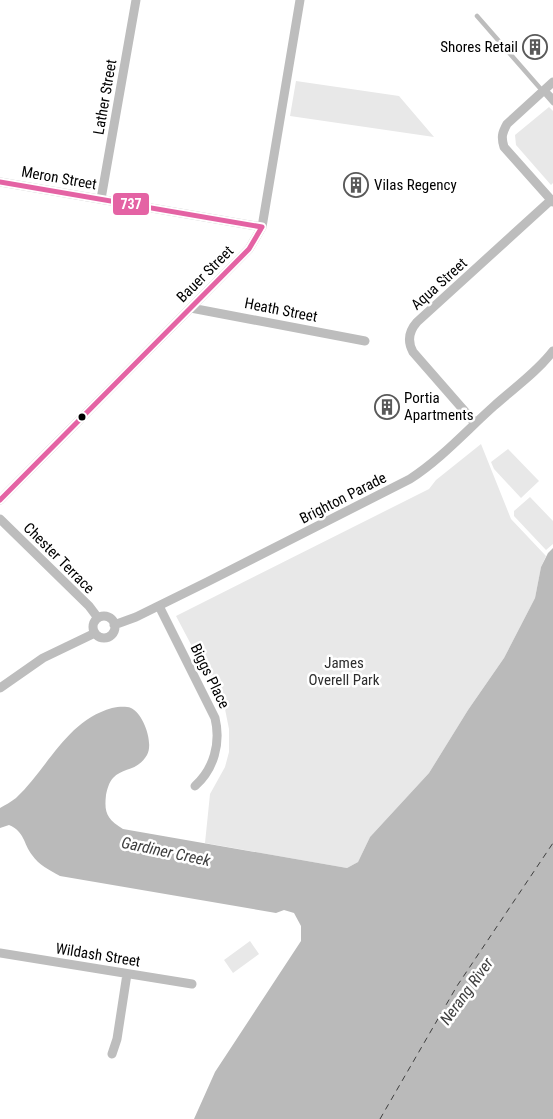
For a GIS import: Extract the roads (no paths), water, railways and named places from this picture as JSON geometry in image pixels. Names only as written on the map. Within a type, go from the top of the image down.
[{"type":"street","name":"Lather Street","points":[[101,199],[136,0]]},
{"type":"street","name":"Bauer Street","points":[[0,500],[249,250],[262,227],[300,0]]},
{"type":"street","points":[[551,198],[504,147],[501,138],[506,124],[553,82]]},
{"type":"street","name":"Meron Street","points":[[0,182],[262,227]]},
{"type":"street","name":"Aqua Street","points":[[475,423],[413,352],[409,342],[411,331],[417,322],[551,198]]},
{"type":"street","name":"Heath Street","points":[[191,308],[365,340]]},
{"type":"street","name":"Brighton Parade","points":[[114,625],[159,606],[410,479],[428,467],[542,364],[553,351]]},
{"type":"street","name":"Chester Terrace","points":[[0,518],[89,606],[98,618]]},
{"type":"street","name":"Biggs Place","points":[[159,606],[215,718],[218,728],[213,761],[206,777],[195,786]]},
{"type":"street","points":[[107,617],[112,620],[114,625],[113,632],[108,637],[101,637],[95,633],[93,625],[98,618],[107,617]]},
{"type":"street","points":[[0,688],[43,658],[95,633]]},
{"type":"street","name":"Wildash Street","points":[[0,953],[192,984]]},
{"type":"street","points":[[112,1054],[117,1039],[127,974]]},
{"type":"lane","points":[[477,16],[544,90],[553,104]]},
{"type":"lane","points":[[544,90],[553,97]]},
{"type":"water","points":[[553,548],[553,1119],[194,1119],[215,1072],[301,941],[301,926],[294,913],[284,910],[276,913],[60,876],[35,859],[18,831],[9,825],[0,828],[0,808],[16,798],[70,734],[82,723],[96,714],[112,708],[129,707],[140,716],[143,722],[148,736],[149,750],[139,764],[121,772],[109,784],[106,795],[106,811],[110,819],[123,829],[347,868],[358,862],[370,837],[429,773],[468,710],[504,658],[535,598],[541,567],[548,553]]},
{"type":"place","name":"Shores Retail","points":[[535,47]]},
{"type":"place","name":"Vilas Regency","points":[[356,185]]},
{"type":"place","name":"Portia Apartments","points":[[387,407]]},
{"type":"park label","name":"James Overell Park","points":[[344,672]]},
{"type":"water label","name":"Gardiner Creek","points":[[166,851]]},
{"type":"water label","name":"Nerang River","points":[[466,991]]}]
